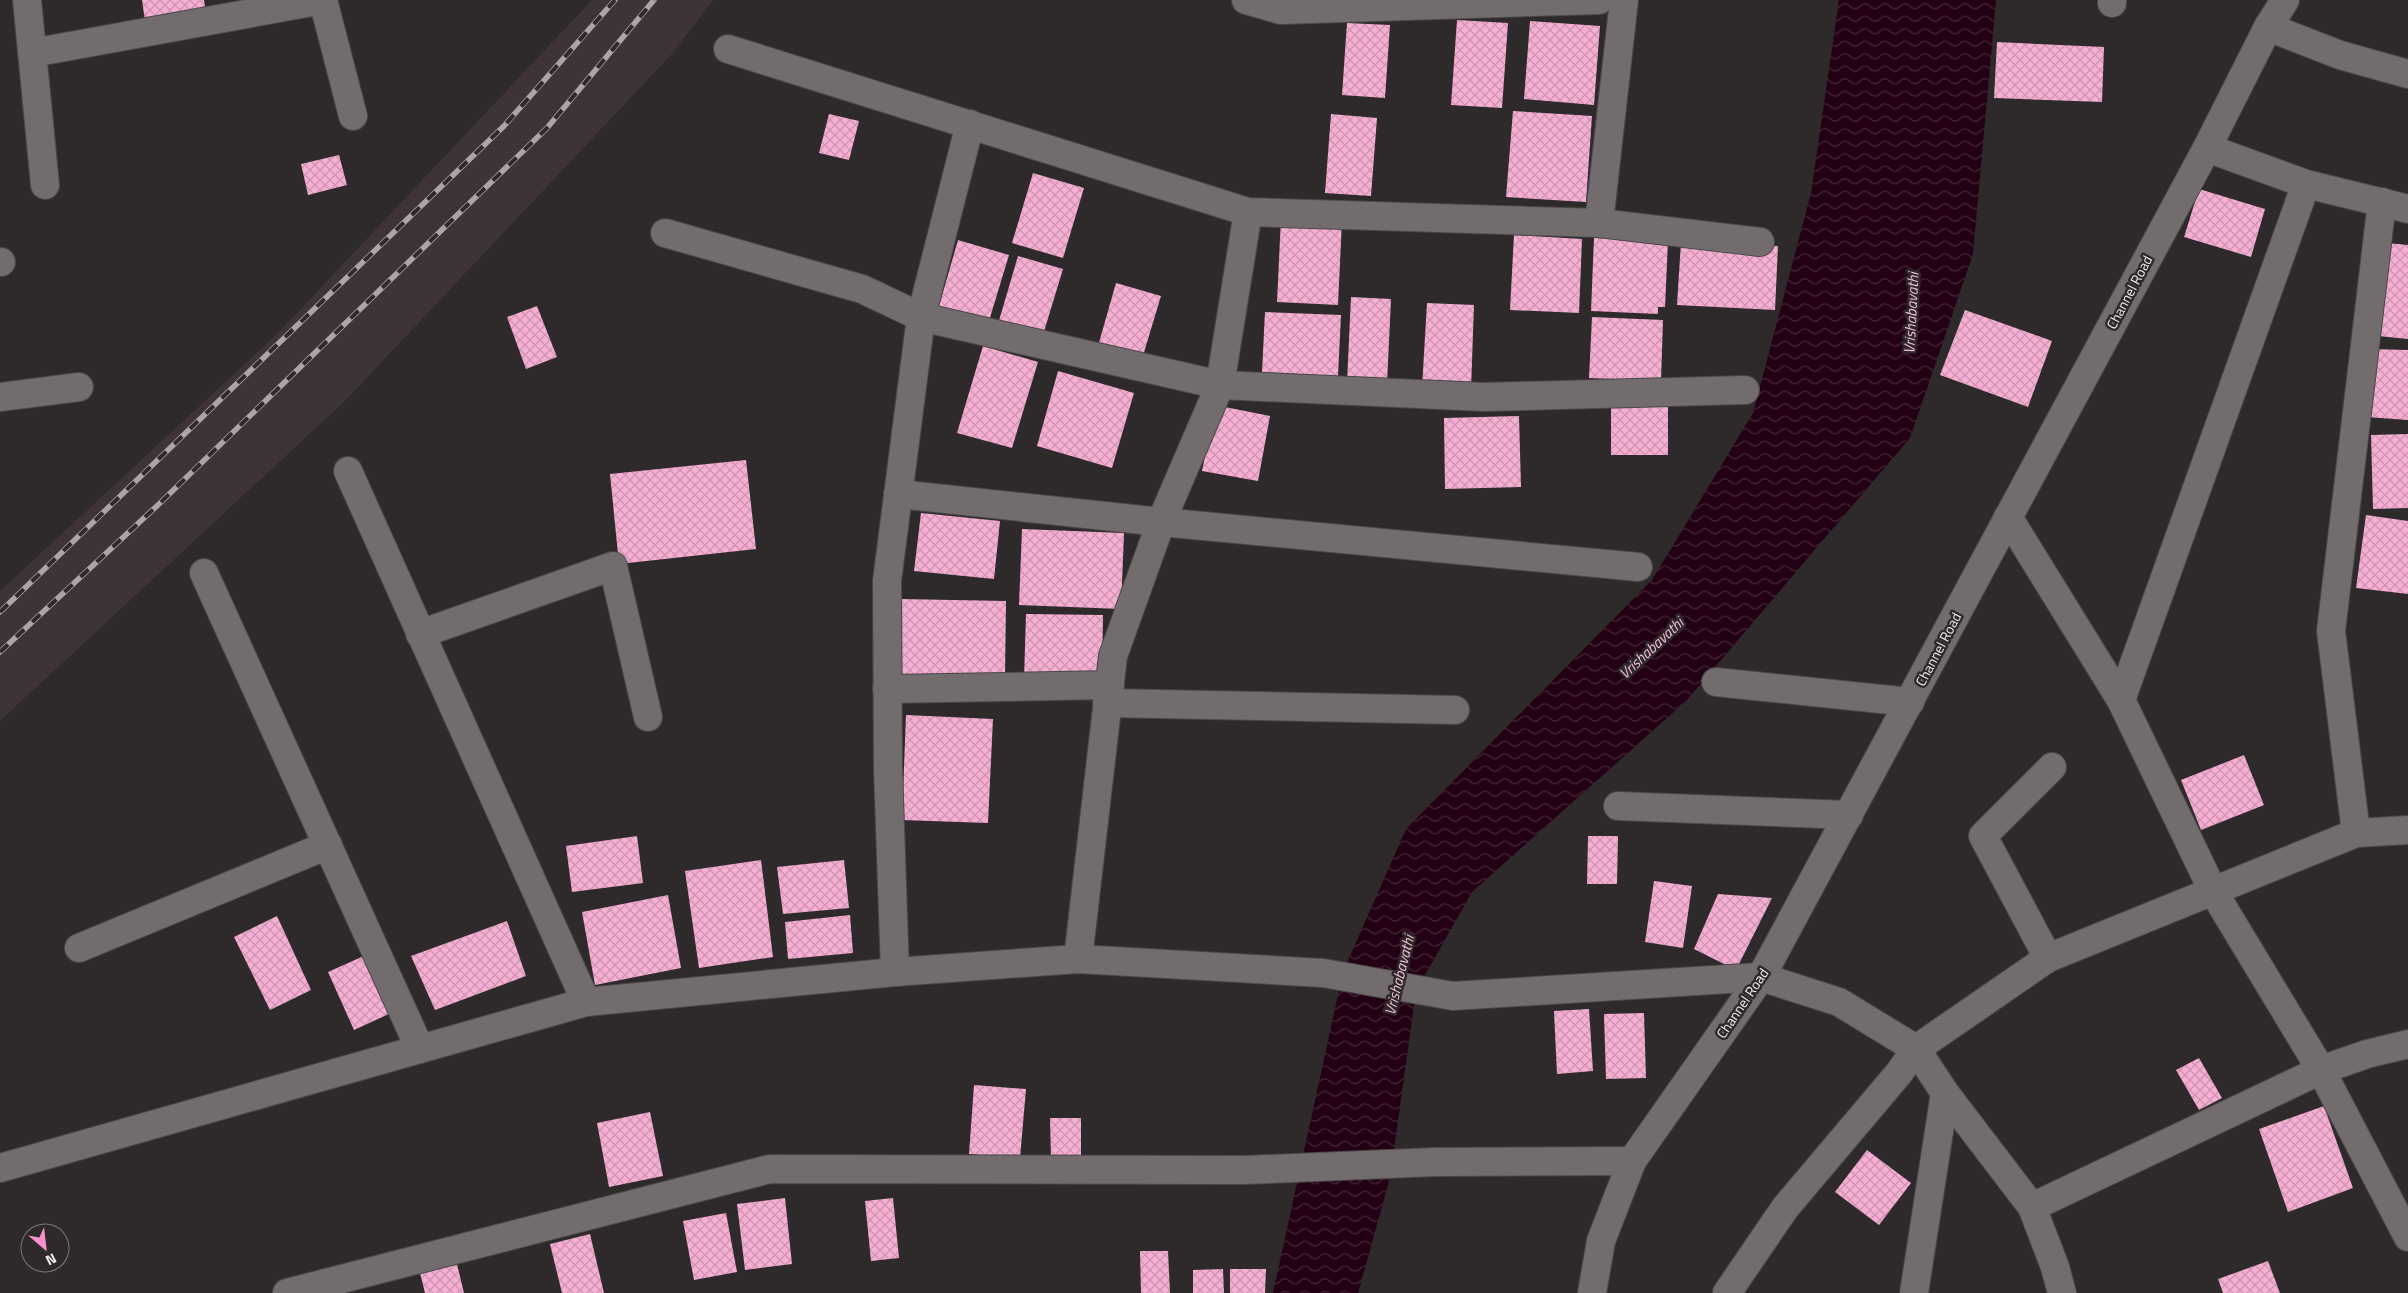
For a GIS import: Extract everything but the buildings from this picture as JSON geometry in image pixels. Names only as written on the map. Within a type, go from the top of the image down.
[{"type":"street","points":[[27,0],[45,185]]},
{"type":"street","points":[[32,53],[323,0],[353,116]]},
{"type":"street","points":[[1246,0],[1281,10],[1600,0]]},
{"type":"street","points":[[1599,223],[1624,0]]},
{"type":"street","name":"Channel Road","points":[[1592,1293],[1601,1241],[1632,1161],[1761,977],[2207,148],[2268,27],[2285,0]]},
{"type":"street","points":[[2268,27],[2340,55],[2408,74]]},
{"type":"street","points":[[728,49],[1248,212],[1599,223],[1760,242]]},
{"type":"street","points":[[895,972],[887,689],[887,581],[921,317],[970,124]]},
{"type":"street","points":[[2207,148],[2306,184],[2395,206],[2331,631],[2356,832]]},
{"type":"street","points":[[2121,700],[2306,184]]},
{"type":"street","points":[[1078,959],[1113,656],[1161,522],[1220,386],[1248,212]]},
{"type":"street","points":[[664,232],[862,289],[921,317],[1220,386],[1484,397],[1745,390]]},
{"type":"street","points":[[0,397],[79,387]]},
{"type":"street","points":[[348,471],[586,1002]]},
{"type":"street","points":[[898,494],[1161,522],[1638,567]]},
{"type":"street","points":[[2008,517],[2121,700],[2213,891],[2321,1070],[2408,1237]]},
{"type":"street","points":[[420,634],[613,566],[648,716]]},
{"type":"street","points":[[204,573],[420,1049]]},
{"type":"street","points":[[1716,682],[1910,702]]},
{"type":"street","points":[[887,689],[1108,694],[1455,710]]},
{"type":"street","points":[[2048,958],[1983,836],[2052,767]]},
{"type":"street","points":[[1618,806],[1849,815]]},
{"type":"street","points":[[1727,1293],[1785,1208],[1899,1073],[1916,1049],[2048,958],[2356,832],[2408,830]]},
{"type":"street","points":[[79,948],[328,845]]},
{"type":"street","points":[[0,1168],[586,1002],[895,972],[1078,959],[1323,973],[1453,996],[1761,977],[1838,1002],[1916,1049],[1945,1093],[2032,1207],[2055,1267],[2062,1293]]},
{"type":"street","points":[[2032,1207],[2321,1070],[2368,1054],[2408,1044]]},
{"type":"street","points":[[1914,1293],[1945,1093]]},
{"type":"street","points":[[287,1293],[770,1169],[1245,1170],[1435,1162],[1632,1161]]},
{"type":"shaded area","points":[[592,0],[713,0],[671,55],[344,402],[0,721],[0,591],[277,334]]},
{"type":"water","name":"Vrishabavathi","points":[[1839,0],[1996,0],[1973,254],[1910,438],[1686,701],[1472,892],[1416,991],[1390,1178],[1358,1293],[1273,1293],[1343,972],[1406,829],[1652,580],[1753,413],[1811,193]]},
{"type":"railway","points":[[0,612],[504,126],[615,0]]},
{"type":"railway","points":[[0,652],[159,504],[547,128],[654,0]]}]
